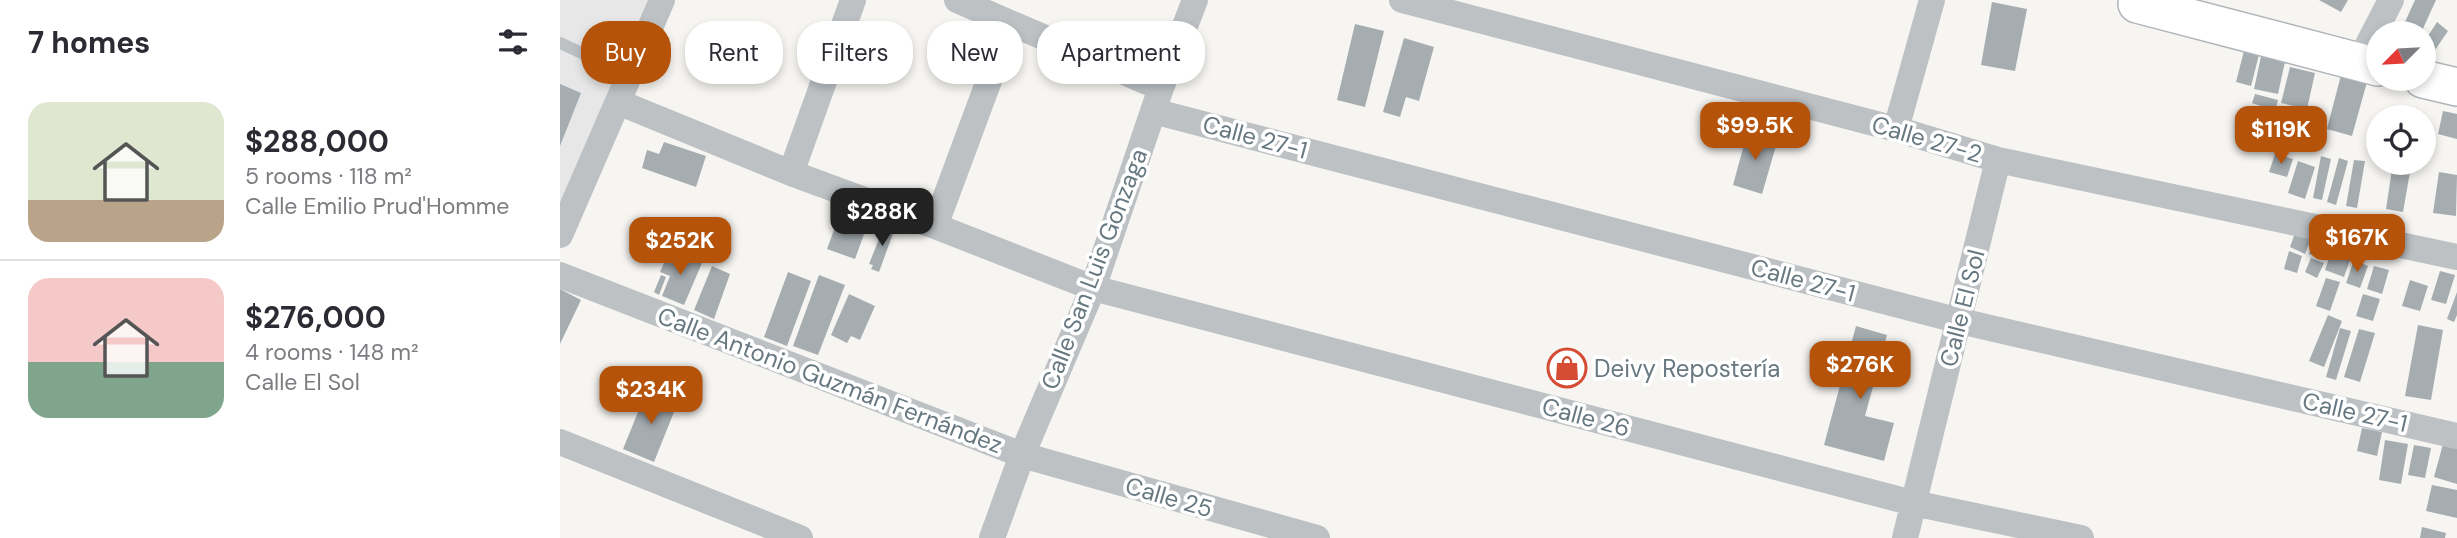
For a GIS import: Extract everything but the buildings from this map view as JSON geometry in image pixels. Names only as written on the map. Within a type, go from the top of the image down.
[{"type":"main road","points":[[2132,1],[2366,64]]},
{"type":"main road","points":[[2436,82],[2457,87]]},
{"type":"street","points":[[653,21],[662,0]]},
{"type":"street","points":[[791,173],[853,0]]},
{"type":"street","name":"Calle 27-1","points":[[957,0],[1003,21]]},
{"type":"street","name":"Calle San Luis Gonzaga","points":[[992,538],[1022,455],[1093,288],[1157,99],[1195,0]]},
{"type":"street","name":"Calle 27-2","points":[[1402,0],[1896,129],[1998,160],[2457,257]]},
{"type":"street","points":[[1896,129],[1932,0]]},
{"type":"street","points":[[2384,21],[2391,0]]},
{"type":"street","name":"Calle 27-1","points":[[1023,31],[1157,99],[1960,320],[2457,436]]},
{"type":"street","points":[[560,235],[625,84]]},
{"type":"street","points":[[935,226],[988,84]]},
{"type":"street","name":"Calle 26","points":[[618,102],[791,173],[1093,288],[1913,503],[2081,538]]},
{"type":"street","name":"Calle El Sol","points":[[1905,538],[1998,160]]},
{"type":"street","name":"Calle Antonio Guzmán Fernández","points":[[560,275],[1022,455]]},
{"type":"street","points":[[560,442],[800,538]]},
{"type":"street","name":"Calle 25","points":[[1022,455],[1317,538]]},
{"type":"lane","points":[[560,43],[581,53]]},
{"type":"shaded area","points":[[560,0],[647,0],[639,21],[581,21],[581,84],[613,84],[560,215]]},
{"type":"place","name":"Deivy Repostería","points":[[1567,368]]}]
